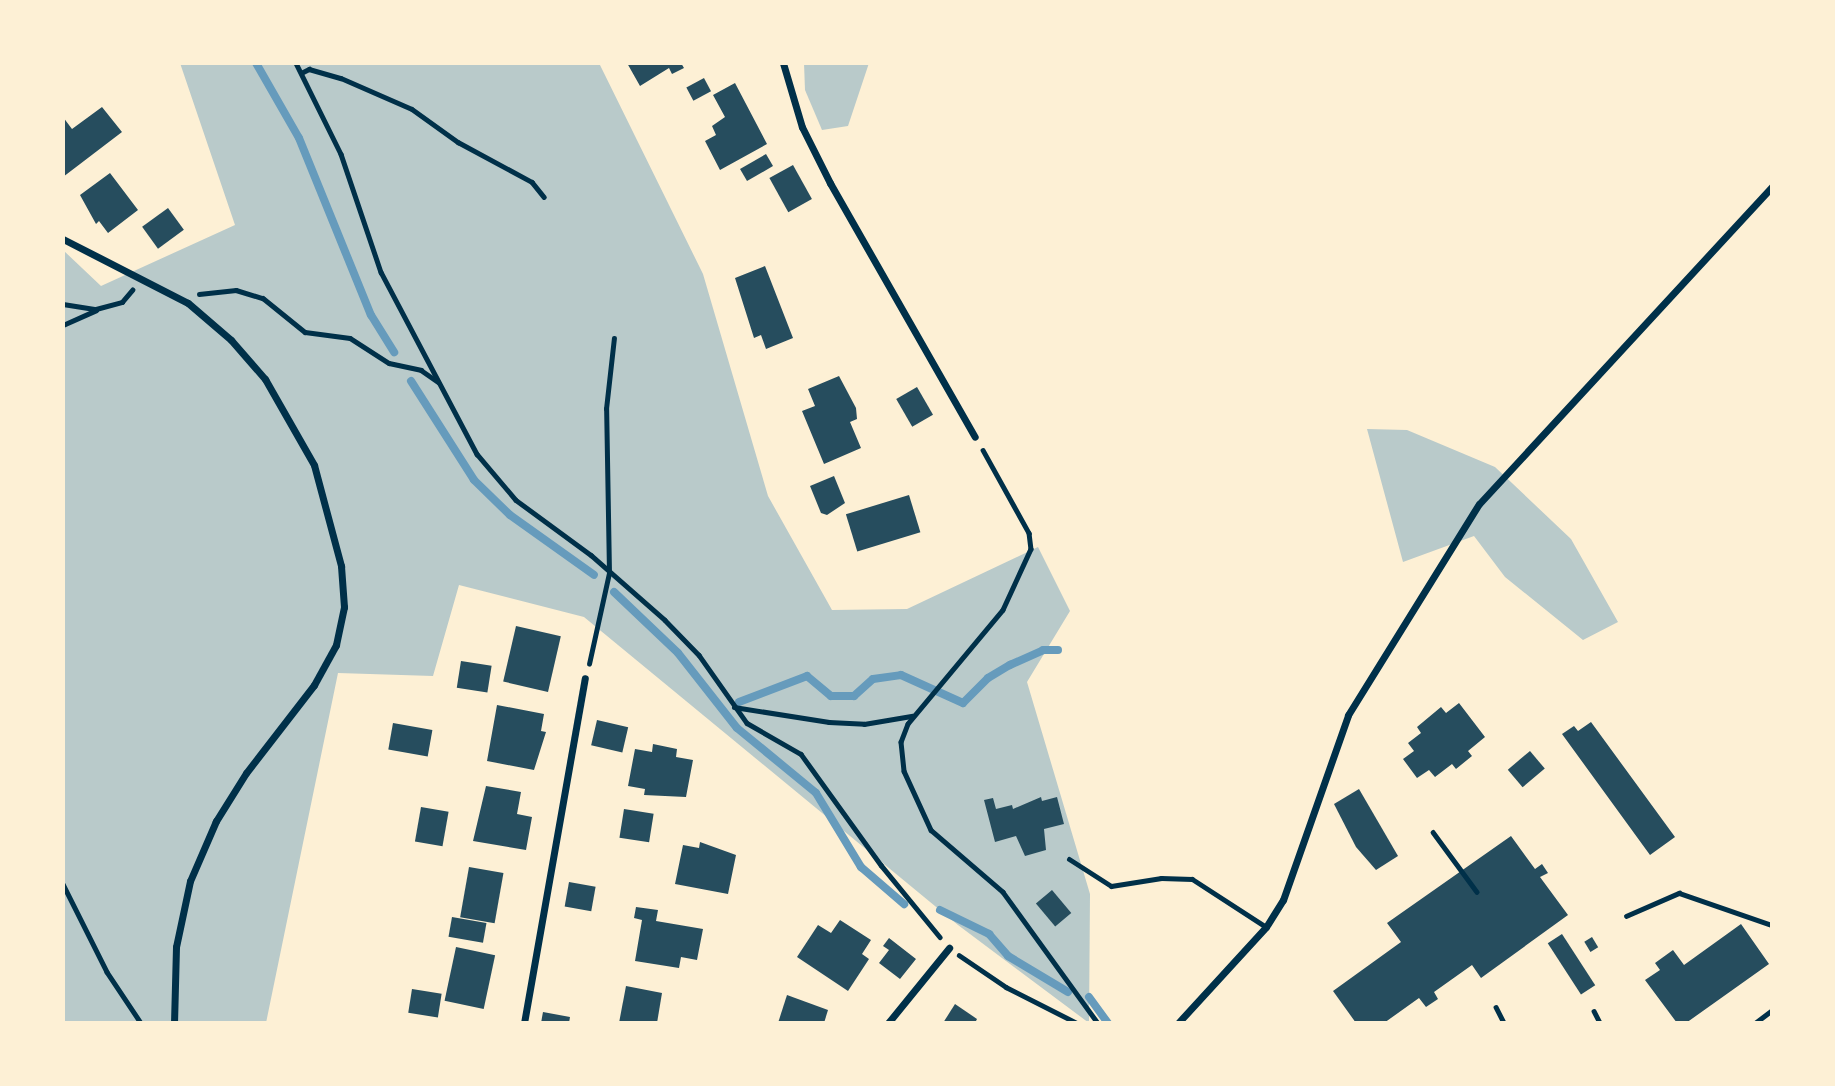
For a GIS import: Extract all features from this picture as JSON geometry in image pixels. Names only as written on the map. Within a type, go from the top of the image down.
[{"type":"street","points":[[783,63],[802,127],[830,183],[975,437]]},
{"type":"street","points":[[1178,1023],[1266,927],[1299,863],[1328,764],[1348,715],[1458,534],[1511,467],[1772,186]]},
{"type":"street","points":[[63,239],[139,281],[188,303],[231,340],[288,415],[314,466],[329,511],[344,607],[336,645],[314,685],[246,773],[216,821],[190,881],[176,947],[174,1023]]},
{"type":"street","points":[[524,1023],[585,678]]},
{"type":"street","points":[[888,1023],[949,948]]},
{"type":"lane","points":[[1069,859],[1111,886],[1161,878],[1192,879],[1266,927]]},
{"type":"path","points":[[296,63],[341,154],[381,272],[477,454],[516,500],[592,555],[699,655],[747,723],[801,754],[881,865],[949,948],[1006,987],[1077,1023]]},
{"type":"path","points":[[300,73],[309,69],[341,78],[412,109],[458,142],[532,182],[544,197]]},
{"type":"path","points":[[63,325],[96,309],[122,302],[139,281]]},
{"type":"path","points":[[188,303],[199,294],[236,290],[263,298],[305,332],[350,338],[389,363],[421,370],[439,383]]},
{"type":"path","points":[[63,304],[96,309]]},
{"type":"path","points":[[585,678],[609,573],[606,409],[614,338]]},
{"type":"path","points":[[975,437],[1029,533],[1031,549],[1003,610],[913,716],[901,736],[904,771],[931,830],[1003,892],[1098,1023]]},
{"type":"path","points":[[734,707],[829,722],[864,724],[913,716]]},
{"type":"path","points":[[1433,832],[1477,892]]},
{"type":"path","points":[[63,884],[107,972],[141,1023]]},
{"type":"path","points":[[1626,916],[1679,893],[1772,925]]},
{"type":"path","points":[[1496,1007],[1504,1023]]},
{"type":"path","points":[[1755,1023],[1772,1010]]},
{"type":"path","points":[[1594,1011],[1600,1023]]},
{"type":"shaded area","points":[[180,63],[599,63],[703,274],[768,496],[832,610],[907,609],[1038,547],[1070,611],[1027,682],[1090,894],[1089,1023],[958,925],[584,617],[459,585],[433,676],[338,673],[266,1023],[63,1023],[63,250],[101,286],[235,225]]},
{"type":"shaded area","points":[[804,63],[869,63],[848,126],[822,130],[805,90]]},
{"type":"shaded area","points":[[1367,429],[1407,430],[1495,467],[1571,539],[1618,622],[1583,640],[1505,577],[1474,536],[1403,562]]},
{"type":"building","points":[[627,63],[681,63],[684,68],[672,74],[669,68],[640,86]]},
{"type":"building","points":[[704,78],[711,91],[693,101],[686,87]]},
{"type":"building","points":[[735,83],[767,144],[720,170],[705,141],[716,135],[712,126],[725,117],[713,95]]},
{"type":"building","points":[[102,107],[122,132],[63,177],[63,117],[72,129]]},
{"type":"building","points":[[766,154],[773,166],[747,181],[740,169]]},
{"type":"building","points":[[793,165],[812,199],[788,212],[769,178]]},
{"type":"building","points":[[110,173],[138,210],[108,233],[99,221],[96,224],[80,195]]},
{"type":"building","points":[[168,208],[184,230],[158,249],[142,227]]},
{"type":"building","points":[[765,266],[793,338],[766,349],[761,335],[754,338],[735,278]]},
{"type":"building","points":[[839,376],[856,408],[857,419],[850,422],[861,448],[824,464],[802,411],[815,406],[808,389]]},
{"type":"building","points":[[917,387],[933,415],[912,427],[896,399]]},
{"type":"building","points":[[834,476],[845,503],[827,515],[821,513],[810,486]]},
{"type":"building","points":[[909,495],[920,532],[857,552],[846,514]]},
{"type":"building","points":[[516,626],[561,636],[548,692],[503,682]]},
{"type":"building","points":[[461,661],[492,666],[487,693],[457,688]]},
{"type":"building","points":[[1459,703],[1485,737],[1468,751],[1472,756],[1456,769],[1452,764],[1435,777],[1429,770],[1417,778],[1403,759],[1414,751],[1408,743],[1421,733],[1417,727],[1441,707],[1446,713]]},
{"type":"building","points":[[497,705],[544,714],[541,731],[546,732],[534,770],[487,761]]},
{"type":"building","points":[[597,720],[628,727],[622,753],[591,745]]},
{"type":"building","points":[[1591,722],[1675,837],[1650,855],[1562,734],[1574,726],[1578,731]]},
{"type":"building","points":[[393,723],[432,730],[428,757],[388,750]]},
{"type":"building","points":[[653,744],[677,749],[676,757],[693,760],[686,797],[644,795],[645,789],[628,786],[635,749],[652,752]]},
{"type":"building","points":[[1530,751],[1545,769],[1523,787],[1508,770]]},
{"type":"building","points":[[486,786],[521,792],[517,814],[532,817],[526,850],[473,841]]},
{"type":"building","points":[[1359,789],[1398,856],[1376,870],[1356,847],[1334,804]]},
{"type":"building","points":[[1041,797],[1042,801],[1057,797],[1064,824],[1044,829],[1046,850],[1025,856],[1016,836],[995,842],[984,800],[993,798],[996,809],[1012,805],[1013,809]]},
{"type":"building","points":[[421,807],[449,812],[442,846],[415,841]]},
{"type":"building","points":[[624,809],[654,814],[649,842],[619,838]]},
{"type":"building","points":[[1511,836],[1535,869],[1542,864],[1548,873],[1540,877],[1568,915],[1481,978],[1472,965],[1434,992],[1438,999],[1426,1007],[1419,998],[1384,1023],[1356,1023],[1333,991],[1401,942],[1387,923]]},
{"type":"building","points":[[700,842],[736,855],[728,894],[675,884],[683,845],[699,848]]},
{"type":"building","points":[[469,867],[503,873],[495,923],[460,917]]},
{"type":"building","points":[[569,882],[596,887],[591,911],[565,907]]},
{"type":"building","points":[[1052,890],[1071,913],[1055,926],[1036,903]]},
{"type":"building","points":[[636,907],[658,910],[656,921],[703,929],[697,960],[681,957],[679,968],[635,961],[642,920],[634,918]]},
{"type":"building","points":[[452,917],[486,923],[483,943],[449,937]]},
{"type":"building","points":[[840,920],[871,940],[862,954],[869,959],[848,991],[797,957],[818,925],[831,933]]},
{"type":"building","points":[[1741,924],[1769,964],[1686,1023],[1677,1023],[1645,980],[1660,970],[1655,963],[1673,950],[1684,965]]},
{"type":"building","points":[[1562,934],[1595,985],[1581,994],[1548,943]]},
{"type":"building","points":[[1592,937],[1598,947],[1590,952],[1584,942]]},
{"type":"building","points":[[889,938],[916,959],[900,979],[879,963],[889,950],[883,946]]},
{"type":"building","points":[[456,947],[495,955],[484,1009],[445,1001]]},
{"type":"building","points":[[626,986],[662,993],[657,1023],[619,1023]]},
{"type":"building","points":[[412,989],[442,994],[438,1017],[408,1013]]},
{"type":"building","points":[[787,995],[828,1010],[824,1023],[778,1023]]},
{"type":"building","points":[[955,1004],[977,1019],[975,1023],[943,1023]]},
{"type":"building","points":[[543,1012],[570,1017],[569,1023],[541,1023]]},
{"type":"waterway","points":[[256,63],[299,138],[371,315],[394,352]]},
{"type":"waterway","points":[[411,381],[474,480],[510,515],[594,575]]},
{"type":"waterway","points":[[614,592],[678,653],[737,728],[816,793],[861,867],[904,904]]},
{"type":"waterway","points":[[739,702],[807,676],[831,696],[854,696],[873,679],[901,675],[963,703],[988,678],[1010,665],[1043,650],[1058,650]]},
{"type":"waterway","points":[[940,910],[989,934],[1008,956],[1068,992]]},
{"type":"waterway","points":[[1089,997],[1108,1023]]}]
